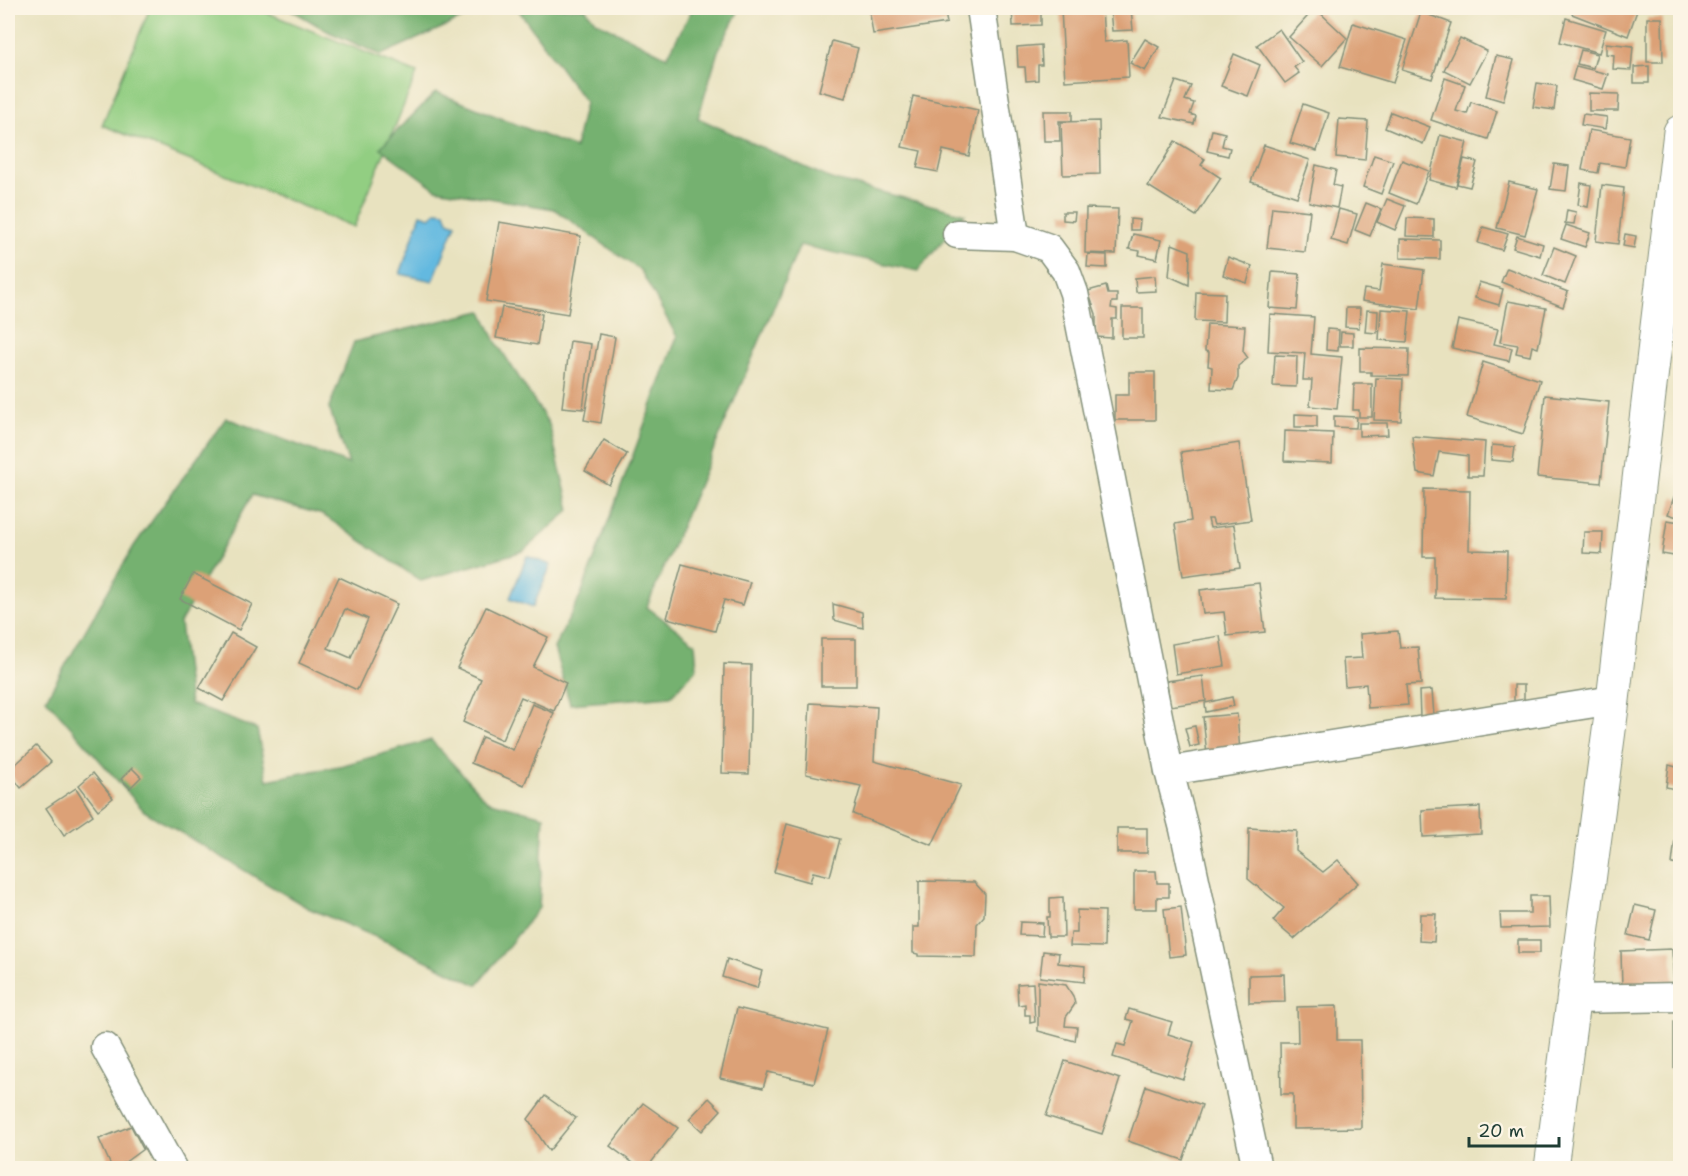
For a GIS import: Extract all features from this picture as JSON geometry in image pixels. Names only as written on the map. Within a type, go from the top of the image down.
[{"type":"main road","points":[[1551,1168],[1613,700],[1680,132]]},
{"type":"street","points":[[981,8],[1015,236]]},
{"type":"street","points":[[957,234],[1015,236],[1049,248],[1066,271],[1074,293],[1169,771],[1184,829],[1257,1168]]},
{"type":"street","points":[[1169,771],[1613,700]]},
{"type":"street","points":[[1573,999],[1680,997]]},
{"type":"street","points":[[105,1047],[172,1168]]},
{"type":"green space","points":[[150,8],[255,8],[417,73],[354,227],[102,125]]},
{"type":"green space","points":[[288,8],[484,8],[381,55],[329,32]]},
{"type":"green space","points":[[517,8],[585,8],[595,21],[667,57],[693,8],[740,8],[718,51],[698,118],[831,179],[965,214],[918,271],[800,245],[647,607],[695,643],[697,668],[671,696],[570,704],[554,648],[580,597],[677,337],[641,271],[554,209],[436,189],[380,148],[436,92],[575,148],[585,102]]},
{"type":"green space","points":[[482,311],[496,342],[549,424],[570,510],[523,551],[421,581],[323,515],[252,495],[180,623],[190,704],[257,729],[267,780],[344,765],[431,740],[487,801],[544,816],[539,908],[477,985],[390,943],[308,908],[144,811],[46,699],[134,546],[226,418],[349,464],[329,408],[354,342]]},
{"type":"water","points":[[437,211],[445,212],[448,221],[456,224],[433,281],[400,274],[421,214],[430,217]]},
{"type":"water","points":[[527,556],[551,565],[533,607],[510,598]]},
{"type":"building","points":[[869,8],[944,8],[947,23],[873,34]]},
{"type":"building","points":[[1012,8],[1041,8],[1041,25],[1013,26]]},
{"type":"building","points":[[1102,8],[1104,42],[1127,40],[1129,77],[1065,81],[1061,9]]},
{"type":"building","points":[[1131,8],[1133,30],[1112,31],[1110,9]]},
{"type":"building","points":[[1315,8],[1347,38],[1322,66],[1289,37]]},
{"type":"building","points":[[1574,8],[1638,8],[1628,36],[1572,14]]},
{"type":"building","points":[[1421,12],[1451,23],[1432,79],[1402,70]]},
{"type":"building","points":[[1566,18],[1606,30],[1599,53],[1560,42]]},
{"type":"building","points":[[1647,18],[1662,18],[1663,62],[1647,62]]},
{"type":"building","points":[[1353,23],[1407,40],[1393,83],[1340,67]]},
{"type":"building","points":[[1279,29],[1302,62],[1294,67],[1299,73],[1285,83],[1257,45]]},
{"type":"building","points":[[1460,38],[1487,51],[1470,83],[1444,70]]},
{"type":"building","points":[[1145,39],[1159,47],[1145,71],[1130,63]]},
{"type":"building","points":[[832,41],[858,48],[845,98],[819,91]]},
{"type":"building","points":[[1606,43],[1633,46],[1631,70],[1613,69],[1614,55],[1606,54]]},
{"type":"building","points":[[1041,45],[1042,65],[1038,65],[1038,80],[1026,81],[1025,67],[1018,67],[1017,47]]},
{"type":"building","points":[[1581,50],[1597,54],[1593,68],[1577,64]]},
{"type":"building","points":[[1234,54],[1260,65],[1248,96],[1221,86]]},
{"type":"building","points":[[1496,56],[1514,60],[1503,101],[1486,96]]},
{"type":"building","points":[[1576,66],[1608,74],[1603,89],[1572,80]]},
{"type":"building","points":[[1649,66],[1649,83],[1634,83],[1634,67]]},
{"type":"building","points":[[1445,78],[1465,85],[1456,111],[1467,114],[1471,102],[1497,111],[1488,139],[1431,120]]},
{"type":"building","points":[[1176,81],[1191,86],[1185,100],[1194,103],[1190,114],[1196,116],[1194,124],[1162,117]]},
{"type":"building","points":[[1537,83],[1557,86],[1554,110],[1533,107]]},
{"type":"building","points":[[1589,93],[1619,94],[1618,111],[1589,111]]},
{"type":"building","points":[[913,96],[978,110],[969,156],[943,150],[938,172],[917,168],[921,151],[902,147]]},
{"type":"building","points":[[1303,104],[1329,113],[1317,151],[1290,143]]},
{"type":"building","points":[[1043,111],[1072,111],[1072,121],[1059,121],[1060,141],[1044,141]]},
{"type":"building","points":[[1391,112],[1430,127],[1423,144],[1385,128]]},
{"type":"building","points":[[1583,114],[1607,117],[1605,129],[1581,125]]},
{"type":"building","points":[[1339,119],[1368,121],[1365,160],[1336,157]]},
{"type":"building","points":[[1099,121],[1100,174],[1063,175],[1061,122]]},
{"type":"building","points":[[1212,130],[1225,133],[1222,146],[1230,148],[1228,156],[1207,151]]},
{"type":"building","points":[[1589,130],[1630,137],[1625,167],[1600,163],[1598,173],[1582,170]]},
{"type":"building","points":[[1440,135],[1467,142],[1456,187],[1429,180]]},
{"type":"building","points":[[1175,141],[1205,159],[1201,165],[1221,178],[1196,216],[1148,186]]},
{"type":"building","points":[[1264,145],[1310,160],[1297,197],[1251,182]]},
{"type":"building","points":[[1374,155],[1393,161],[1381,194],[1363,187]]},
{"type":"building","points":[[1464,159],[1477,162],[1470,187],[1457,184]]},
{"type":"building","points":[[1402,160],[1429,171],[1416,204],[1389,193]]},
{"type":"building","points":[[1554,164],[1569,166],[1566,191],[1550,189]]},
{"type":"building","points":[[1316,165],[1336,170],[1333,185],[1341,187],[1337,208],[1309,202]]},
{"type":"building","points":[[1509,182],[1538,189],[1525,235],[1497,228]]},
{"type":"building","points":[[1581,183],[1591,185],[1588,207],[1578,205]]},
{"type":"building","points":[[1602,185],[1624,188],[1618,244],[1596,241]]},
{"type":"building","points":[[1387,199],[1405,206],[1395,230],[1377,222]]},
{"type":"building","points":[[1366,203],[1381,209],[1370,236],[1355,230]]},
{"type":"building","points":[[1272,207],[1310,211],[1305,252],[1267,248]]},
{"type":"building","points":[[1086,208],[1118,209],[1116,254],[1085,253]]},
{"type":"building","points":[[1339,209],[1357,214],[1348,245],[1331,240]]},
{"type":"building","points":[[1567,210],[1576,212],[1574,224],[1565,223]]},
{"type":"building","points":[[1063,212],[1075,212],[1074,221],[1063,220]]},
{"type":"building","points":[[1407,218],[1434,219],[1434,237],[1406,236]]},
{"type":"building","points":[[1130,219],[1140,220],[1139,230],[1130,230]]},
{"type":"building","points":[[499,222],[581,236],[568,314],[486,301]]},
{"type":"building","points":[[1566,225],[1590,233],[1585,247],[1561,239]]},
{"type":"building","points":[[1483,227],[1508,234],[1502,250],[1478,243]]},
{"type":"building","points":[[1133,234],[1161,240],[1157,259],[1139,255],[1140,251],[1129,249]]},
{"type":"building","points":[[1625,234],[1636,236],[1634,248],[1623,246]]},
{"type":"building","points":[[1517,236],[1543,244],[1540,256],[1513,248]]},
{"type":"building","points":[[1400,239],[1440,240],[1440,259],[1400,258]]},
{"type":"building","points":[[1172,244],[1190,251],[1189,285],[1169,276]]},
{"type":"building","points":[[1554,247],[1576,256],[1565,284],[1543,275]]},
{"type":"building","points":[[1088,254],[1107,255],[1107,268],[1087,267]]},
{"type":"building","points":[[1228,257],[1252,266],[1247,283],[1223,275]]},
{"type":"building","points":[[1383,264],[1424,270],[1419,309],[1362,301],[1364,289],[1379,291]]},
{"type":"building","points":[[1507,268],[1568,292],[1563,307],[1501,282]]},
{"type":"building","points":[[1272,272],[1300,274],[1297,310],[1269,308]]},
{"type":"building","points":[[1155,276],[1156,291],[1136,292],[1135,278]]},
{"type":"building","points":[[1479,282],[1503,289],[1499,305],[1475,298]]},
{"type":"building","points":[[1106,286],[1108,294],[1117,294],[1117,302],[1112,302],[1111,308],[1117,309],[1117,319],[1112,319],[1112,338],[1096,337],[1096,314],[1088,291]]},
{"type":"building","points":[[1196,292],[1225,293],[1224,322],[1195,321]]},
{"type":"building","points":[[1508,301],[1546,308],[1538,348],[1532,346],[1530,356],[1516,353],[1518,345],[1500,342]]},
{"type":"building","points":[[502,307],[542,314],[537,345],[496,338]]},
{"type":"building","points":[[1122,308],[1143,308],[1143,338],[1122,338]]},
{"type":"building","points":[[1346,308],[1360,308],[1359,328],[1345,327]]},
{"type":"building","points":[[1381,309],[1410,311],[1407,342],[1379,340]]},
{"type":"building","points":[[1367,310],[1378,311],[1377,333],[1365,332]]},
{"type":"building","points":[[1270,314],[1314,317],[1311,354],[1342,357],[1337,409],[1310,406],[1312,380],[1303,380],[1305,353],[1268,351]]},
{"type":"building","points":[[1458,320],[1498,329],[1494,344],[1512,348],[1509,361],[1452,348]]},
{"type":"building","points":[[1207,324],[1245,326],[1243,351],[1248,358],[1238,366],[1238,378],[1233,390],[1211,389],[1212,367],[1208,366],[1209,352],[1205,351]]},
{"type":"building","points":[[1327,329],[1339,330],[1338,351],[1326,350]]},
{"type":"building","points":[[1341,332],[1353,333],[1353,346],[1340,346]]},
{"type":"building","points":[[599,334],[615,337],[601,423],[584,420]]},
{"type":"building","points":[[570,341],[591,344],[583,409],[562,407]]},
{"type":"building","points":[[1360,348],[1409,349],[1408,376],[1371,375],[1371,372],[1360,372]]},
{"type":"building","points":[[1275,355],[1297,356],[1296,387],[1273,386]]},
{"type":"building","points":[[1483,362],[1540,380],[1523,434],[1467,417]]},
{"type":"building","points":[[1129,372],[1155,372],[1155,420],[1115,420],[1115,395],[1129,395]]},
{"type":"building","points":[[1376,378],[1403,379],[1401,421],[1374,420]]},
{"type":"building","points":[[1354,384],[1372,384],[1372,417],[1359,417],[1359,410],[1353,410]]},
{"type":"building","points":[[1545,395],[1609,402],[1601,483],[1537,477]]},
{"type":"building","points":[[1295,414],[1317,415],[1317,427],[1295,427]]},
{"type":"building","points":[[1334,416],[1357,417],[1356,428],[1334,427]]},
{"type":"building","points":[[1359,423],[1387,423],[1388,435],[1359,436]]},
{"type":"building","points":[[1285,431],[1333,433],[1332,463],[1284,461]]},
{"type":"building","points":[[1412,436],[1485,442],[1483,476],[1468,476],[1468,456],[1439,452],[1434,476],[1417,473]]},
{"type":"building","points":[[604,440],[627,454],[609,485],[585,471]]},
{"type":"building","points":[[1239,443],[1251,520],[1214,525],[1212,519],[1208,519],[1210,528],[1234,525],[1240,568],[1183,576],[1175,524],[1191,521],[1181,452]]},
{"type":"building","points":[[1492,445],[1515,447],[1513,462],[1491,460]]},
{"type":"building","points":[[1424,489],[1470,490],[1469,550],[1507,551],[1506,599],[1435,598],[1435,557],[1423,557]]},
{"type":"building","points":[[1674,497],[1680,499],[1680,518],[1668,514]]},
{"type":"building","points":[[1667,520],[1680,522],[1680,557],[1662,554]]},
{"type":"building","points":[[1584,532],[1603,532],[1602,554],[1583,553]]},
{"type":"building","points":[[682,564],[750,582],[743,605],[724,600],[715,631],[667,618]]},
{"type":"building","points":[[193,574],[252,604],[239,630],[180,599]]},
{"type":"building","points":[[339,577],[397,604],[357,690],[299,663]],"holes":[[[345,609],[368,619],[351,658],[328,648]]]},
{"type":"building","points":[[1259,583],[1265,632],[1227,636],[1224,612],[1203,614],[1200,590]]},
{"type":"building","points":[[833,604],[862,612],[863,628],[834,620]]},
{"type":"building","points":[[486,607],[548,637],[533,667],[566,683],[554,711],[521,697],[502,740],[463,722],[481,679],[457,668]]},
{"type":"building","points":[[1398,631],[1400,648],[1418,647],[1421,684],[1406,685],[1408,705],[1368,708],[1366,684],[1345,686],[1343,659],[1362,658],[1360,634]]},
{"type":"building","points":[[231,633],[256,647],[223,701],[199,688]]},
{"type":"building","points":[[1220,636],[1225,666],[1176,674],[1172,644]]},
{"type":"building","points":[[821,639],[856,639],[856,686],[821,686]]},
{"type":"building","points":[[724,664],[751,665],[749,774],[722,773]]},
{"type":"building","points":[[1203,676],[1206,701],[1170,706],[1167,681]]},
{"type":"building","points":[[1514,685],[1524,685],[1524,702],[1514,702]]},
{"type":"building","points":[[1432,690],[1434,716],[1420,717],[1419,691]]},
{"type":"building","points":[[1232,697],[1234,706],[1206,712],[1205,703]]},
{"type":"building","points":[[810,703],[877,707],[874,761],[961,785],[932,845],[853,814],[861,786],[806,774]]},
{"type":"building","points":[[532,704],[554,713],[524,785],[471,763],[482,737],[513,750]]},
{"type":"building","points":[[1237,714],[1240,751],[1207,755],[1203,717]]},
{"type":"building","points":[[1195,726],[1199,745],[1190,747],[1185,728]]},
{"type":"building","points":[[36,746],[51,762],[21,788],[8,771]]},
{"type":"building","points":[[1669,765],[1680,768],[1680,790],[1666,787]]},
{"type":"building","points":[[132,768],[141,777],[130,788],[121,779]]},
{"type":"building","points":[[93,773],[113,798],[98,810],[79,785]]},
{"type":"building","points":[[76,788],[93,815],[64,835],[46,808]]},
{"type":"building","points":[[1480,807],[1481,834],[1423,837],[1422,810]]},
{"type":"building","points":[[1678,814],[1680,815],[1680,865],[1672,864]]},
{"type":"building","points":[[787,824],[840,839],[830,876],[813,872],[810,882],[774,872]]},
{"type":"building","points":[[1117,828],[1147,828],[1147,853],[1117,853]]},
{"type":"building","points":[[1249,828],[1297,831],[1296,851],[1323,872],[1338,860],[1358,883],[1294,939],[1273,921],[1284,908],[1248,879]]},
{"type":"building","points":[[1134,871],[1156,871],[1157,883],[1169,883],[1169,897],[1157,897],[1157,909],[1134,909]]},
{"type":"building","points":[[919,881],[974,882],[985,894],[984,916],[977,924],[976,957],[918,956],[913,953],[913,927],[919,927]]},
{"type":"building","points":[[1530,896],[1549,896],[1550,927],[1501,928],[1500,913],[1530,913]]},
{"type":"building","points":[[1063,897],[1064,937],[1048,937],[1047,917],[1050,917],[1050,898]]},
{"type":"building","points":[[1635,905],[1656,910],[1649,940],[1628,935]]},
{"type":"building","points":[[1181,907],[1186,955],[1169,957],[1164,909]]},
{"type":"building","points":[[1077,910],[1105,911],[1104,947],[1070,946],[1071,933],[1077,933]]},
{"type":"building","points":[[1420,914],[1436,914],[1434,942],[1419,941]]},
{"type":"building","points":[[1020,922],[1043,923],[1042,936],[1019,935]]},
{"type":"building","points":[[1518,940],[1540,940],[1540,953],[1518,953]]},
{"type":"building","points":[[1672,949],[1674,986],[1622,988],[1621,951]]},
{"type":"building","points":[[1043,951],[1059,953],[1058,963],[1085,966],[1084,982],[1040,977]]},
{"type":"building","points":[[727,959],[762,971],[757,988],[722,977]]},
{"type":"building","points":[[1284,974],[1285,1002],[1249,1003],[1249,975]]},
{"type":"building","points":[[1038,981],[1066,985],[1073,996],[1075,1004],[1066,1017],[1065,1026],[1077,1027],[1075,1041],[1038,1031]]},
{"type":"building","points":[[1033,983],[1035,1022],[1030,1023],[1030,1015],[1025,1015],[1025,1004],[1018,1005],[1017,984]]},
{"type":"building","points":[[1337,1006],[1337,1040],[1360,1040],[1361,1128],[1293,1129],[1293,1094],[1281,1094],[1280,1042],[1298,1042],[1297,1007]]},
{"type":"building","points":[[737,1008],[828,1030],[814,1083],[768,1072],[763,1088],[720,1078]]},
{"type":"building","points":[[1129,1009],[1172,1022],[1168,1034],[1194,1042],[1183,1079],[1113,1057],[1117,1044],[1125,1046],[1133,1021],[1126,1019]]},
{"type":"building","points":[[1674,1022],[1680,1022],[1680,1068],[1674,1068]]},
{"type":"building","points":[[1065,1061],[1120,1079],[1102,1134],[1046,1116]]},
{"type":"building","points":[[1146,1086],[1202,1105],[1183,1160],[1128,1141]]},
{"type":"building","points":[[545,1096],[576,1118],[549,1151],[528,1119]]},
{"type":"building","points":[[709,1098],[721,1110],[702,1131],[689,1119]]},
{"type":"building","points":[[643,1103],[678,1128],[647,1168],[640,1168],[610,1146]]},
{"type":"building","points":[[131,1126],[143,1149],[117,1168],[112,1168],[99,1139]]}]
